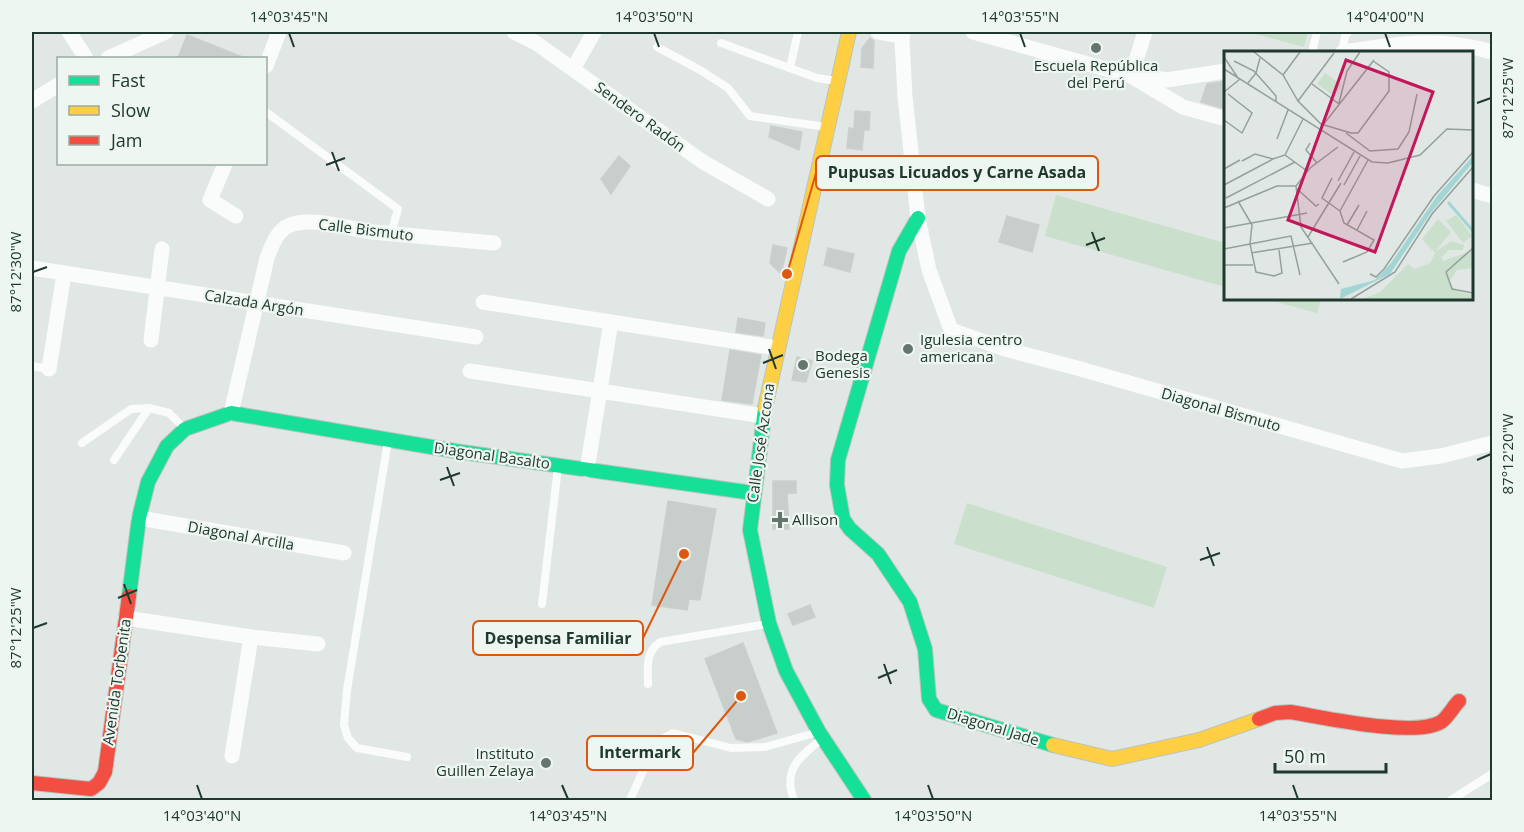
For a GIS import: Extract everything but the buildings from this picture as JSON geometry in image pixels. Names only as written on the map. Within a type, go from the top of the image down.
[{"type":"street","points":[[69,32],[85,57]]},
{"type":"street","points":[[110,57],[166,32]]},
{"type":"street","points":[[267,63],[279,32]]},
{"type":"street","name":"Sendero Radón","points":[[514,32],[536,43],[703,162],[768,200]]},
{"type":"street","points":[[573,69],[594,32]]},
{"type":"street","name":"Calle José Azcona","points":[[849,32],[763,416],[750,530],[769,623],[786,671],[821,735],[864,801]]},
{"type":"street","points":[[878,32],[903,34],[906,110],[918,218]]},
{"type":"street","points":[[973,32],[1001,35],[1131,74],[1166,80],[1224,71]]},
{"type":"street","points":[[1131,74],[1145,32]]},
{"type":"street","points":[[1348,51],[1407,42],[1436,42],[1473,46],[1492,52]]},
{"type":"street","points":[[1131,74],[1183,107],[1224,118]]},
{"type":"street","points":[[32,101],[57,86]]},
{"type":"street","points":[[225,165],[210,200],[236,216]]},
{"type":"street","points":[[1473,190],[1492,196]]},
{"type":"street","name":"Diagonal Bismuto","points":[[918,218],[929,270],[951,330],[1005,349],[1401,461],[1440,456],[1492,443]]},
{"type":"street","name":"Diagonal Jade","points":[[918,218],[899,251],[885,297],[838,460],[837,485],[843,519],[850,529],[878,554],[910,602],[925,650],[929,699],[936,710],[1112,759],[1198,740],[1275,713],[1290,712],[1414,728],[1439,723],[1458,701]]},
{"type":"street","name":"Calle Bismuto","points":[[257,303],[267,258],[277,235],[288,226],[300,222],[494,243]]},
{"type":"street","points":[[151,340],[162,249]]},
{"type":"street","name":"Calzada Argón","points":[[32,268],[476,338]]},
{"type":"street","points":[[49,369],[64,274]]},
{"type":"street","points":[[483,302],[777,348]]},
{"type":"street","points":[[185,429],[231,414],[257,303]]},
{"type":"street","points":[[587,470],[611,322]]},
{"type":"street","points":[[470,371],[763,416]]},
{"type":"street","name":"Diagonal Basalto","points":[[231,414],[558,466],[753,493]]},
{"type":"street","name":"Avenida Torbenita","points":[[32,783],[91,789],[99,783],[105,772],[138,518],[148,482],[168,446],[185,429]]},
{"type":"street","name":"Diagonal Arcilla","points":[[138,518],[344,553]]},
{"type":"street","points":[[126,618],[251,637],[318,644]]},
{"type":"street","points":[[232,756],[251,637]]},
{"type":"lane","points":[[790,68],[798,32]]},
{"type":"lane","points":[[1312,51],[1317,32]]},
{"type":"lane","points":[[1342,51],[1348,32]]},
{"type":"lane","points":[[721,42],[817,78],[838,81]]},
{"type":"lane","points":[[657,47],[728,88],[750,116],[828,128]]},
{"type":"lane","points":[[267,113],[398,209],[391,233]]},
{"type":"lane","points":[[32,366],[49,369]]},
{"type":"lane","points":[[82,442],[131,409],[149,408],[169,413],[185,429]]},
{"type":"lane","points":[[114,460],[149,408]]},
{"type":"lane","points":[[388,440],[347,690],[344,725],[348,738],[357,748],[407,757]]},
{"type":"lane","points":[[542,604],[558,466]]},
{"type":"lane","points":[[648,684],[648,662],[652,648],[660,642],[769,623]]},
{"type":"lane","points":[[630,801],[656,742],[673,733],[731,748],[765,747],[821,735]]},
{"type":"lane","points":[[794,801],[789,782],[792,770],[802,754],[821,735]]},
{"type":"lane","points":[[1452,801],[1492,774]]},
{"type":"green space","points":[[1248,32],[1308,32],[1304,47]]},
{"type":"green space","points":[[1056,195],[1224,243],[1224,287],[1045,236]]},
{"type":"green space","points":[[1269,300],[1320,300],[1317,313]]},
{"type":"green space","points":[[967,503],[1167,567],[1154,608],[954,544]]},
{"type":"traffic: fast","points":[[918,218],[899,251],[838,460],[837,485],[843,519],[850,529],[878,554],[910,602],[925,649],[929,699],[936,710],[1053,745]]},
{"type":"traffic: fast","points":[[765,408],[750,530],[769,623],[786,671],[819,732],[864,800]]},
{"type":"traffic: fast","points":[[129,596],[139,518],[148,482],[167,446],[185,429],[231,413],[455,451],[753,493]]},
{"type":"traffic: slow","points":[[765,408],[849,32]]},
{"type":"traffic: slow","points":[[1053,745],[1112,759],[1199,740],[1259,719]]},
{"type":"traffic: jam","points":[[32,783],[91,789],[99,783],[105,772],[129,596]]},
{"type":"traffic: jam","points":[[1259,719],[1275,713],[1290,712],[1367,725],[1411,728],[1441,722],[1459,701]]},
{"type":"place","name":"Escuela República del Perú","points":[[1096,48]]},
{"type":"place","name":"Pupusas Licuados y Carne Asada","points":[[787,274]]},
{"type":"place","name":"Igulesia centro americana","points":[[908,349]]},
{"type":"place","name":"Bodega Genesis","points":[[803,365]]},
{"type":"place","name":"Allison","points":[[780,520]]},
{"type":"place","name":"Despensa Familiar","points":[[684,554]]},
{"type":"place","name":"Intermark","points":[[741,696]]},
{"type":"place","name":"Instituto Guillen Zelaya","points":[[546,763]]}]
